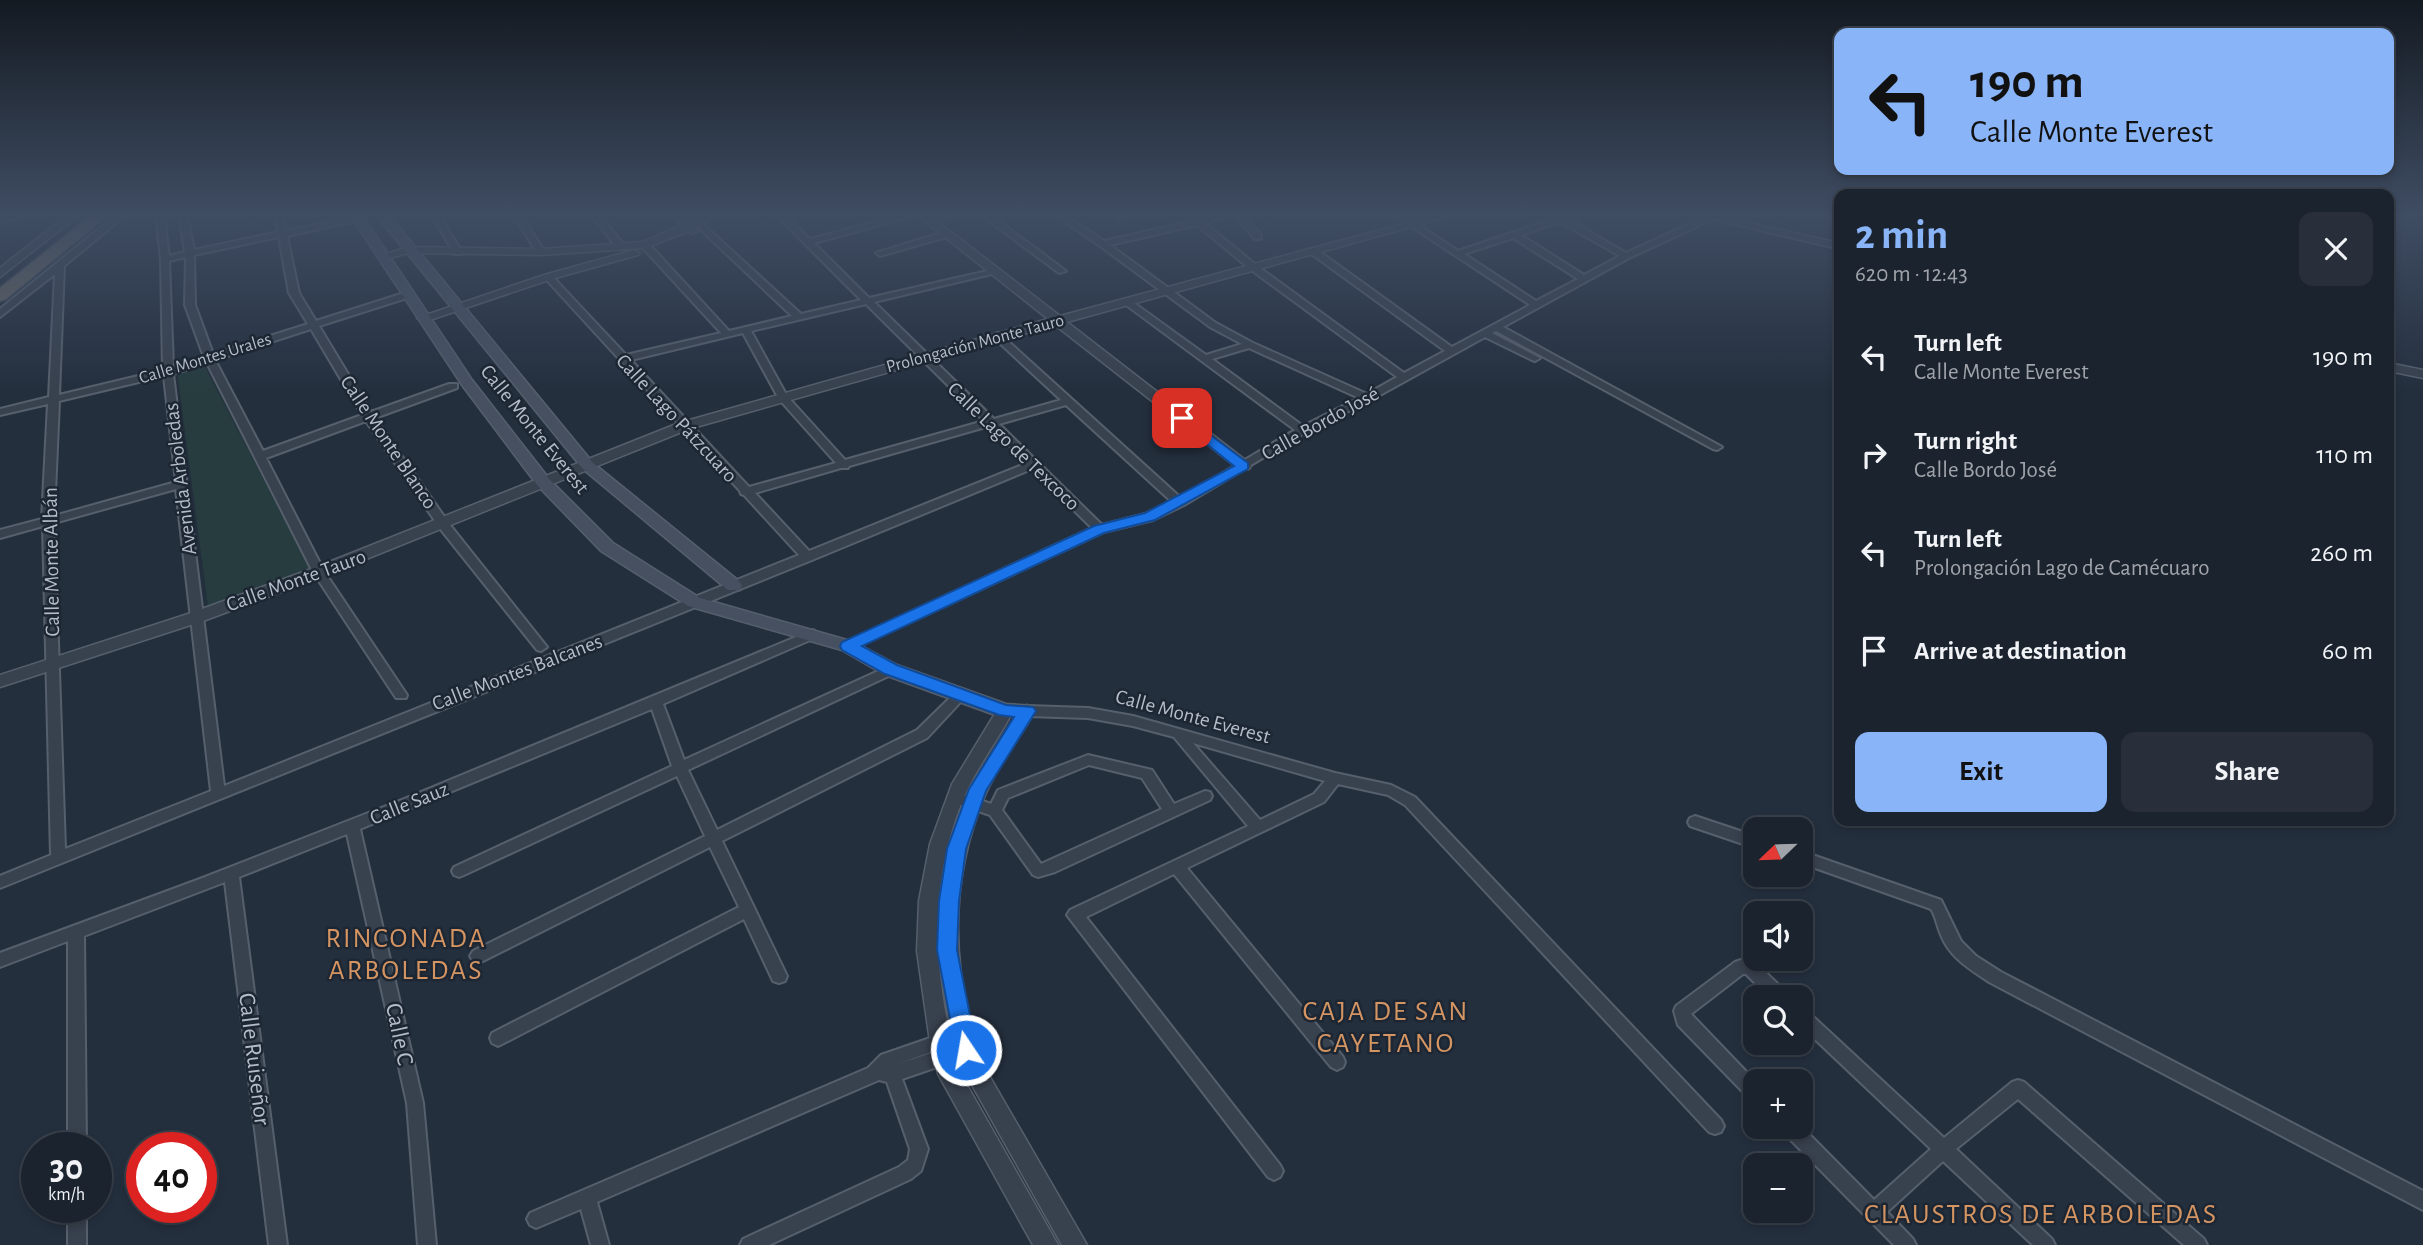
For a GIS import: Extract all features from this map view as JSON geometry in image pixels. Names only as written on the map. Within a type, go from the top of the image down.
[{"type":"highway","points":[[0,286],[16,273]]},
{"type":"highway","points":[[0,296],[34,273]]},
{"type":"main road","name":"Calle Monte Everest","points":[[393,273],[467,382],[544,482],[607,547],[694,602],[848,646],[891,670],[1005,711],[1027,711]]},
{"type":"main road","name":"Calle Monte Everest","points":[[427,273],[588,466],[734,586]]},
{"type":"street","points":[[0,314],[50,273]]},
{"type":"street","name":"Calle Monte Albán","points":[[58,859],[48,520],[60,273]]},
{"type":"street","name":"Avenida Arboledas","points":[[165,273],[167,372],[218,794]]},
{"type":"street","points":[[190,273],[190,305],[210,359],[319,572],[401,695]]},
{"type":"street","name":"Calle Monte Blanco","points":[[290,273],[294,293],[368,416],[444,524],[541,648]]},
{"type":"street","points":[[423,318],[561,273]]},
{"type":"street","points":[[670,273],[728,335]]},
{"type":"street","points":[[747,273],[800,318]]},
{"type":"street","name":"Calle Lago de Texcoco","points":[[839,273],[1100,529]]},
{"type":"street","points":[[623,359],[985,273]]},
{"type":"street","points":[[996,273],[1244,466]]},
{"type":"street","points":[[1144,273],[1213,325],[1250,345],[1367,398]]},
{"type":"street","name":"Prolongación Monte Tauro","points":[[588,466],[684,426],[997,336],[1230,273]]},
{"type":"street","points":[[1261,273],[1403,377]]},
{"type":"street","points":[[1343,273],[1451,351]]},
{"type":"street","points":[[1486,273],[1536,306]]},
{"type":"street","points":[[1575,273],[1584,279]]},
{"type":"street","name":"Calle Bordo José","points":[[848,646],[1100,529],[1149,517],[1180,503],[1302,430],[1367,398],[1595,273]]},
{"type":"street","name":"Calle Lago Pátzcuaro","points":[[548,277],[745,492],[808,556]]},
{"type":"street","name":"Calle Montes Urales","points":[[0,412],[167,372],[407,295]]},
{"type":"street","points":[[1127,302],[1302,430]]},
{"type":"street","points":[[1496,327],[1717,447]]},
{"type":"street","points":[[746,331],[783,397],[844,466]]},
{"type":"street","points":[[1485,333],[1578,379],[1616,394]]},
{"type":"street","points":[[997,336],[1180,503]]},
{"type":"street","points":[[1206,358],[1250,345]]},
{"type":"street","points":[[2394,368],[2423,374]]},
{"type":"street","points":[[260,456],[453,386]]},
{"type":"street","points":[[745,492],[1068,401]]},
{"type":"street","name":"Calle Montes Balcanes","points":[[0,881],[1034,464]]},
{"type":"street","name":"Calle Monte Tauro","points":[[0,681],[197,617],[444,524],[588,466]]},
{"type":"street","points":[[0,534],[179,485]]},
{"type":"street","name":"Calle Sauz","points":[[0,960],[352,826],[656,702],[813,634]]},
{"type":"street","points":[[459,871],[891,670]]},
{"type":"street","points":[[478,956],[713,836],[922,734],[961,695]]},
{"type":"street","points":[[656,702],[680,768],[779,976]]},
{"type":"street","points":[[1005,711],[967,794],[939,844],[929,901],[928,951],[942,1050],[949,1074],[1041,1243],[1070,1237],[974,1069],[964,1042],[947,950],[949,901],[967,794],[1027,711]]},
{"type":"street","name":"Calle Monte Everest","points":[[1027,711],[1088,713],[1133,721],[1335,778],[1391,790],[1410,801],[1715,1126]]},
{"type":"street","points":[[1179,736],[1257,827]]},
{"type":"street","points":[[967,794],[1003,794],[1088,760],[1147,774],[1171,811]]},
{"type":"street","points":[[1274,1171],[1075,915],[1319,798],[1335,778]]},
{"type":"street","points":[[967,794],[995,811],[1038,871],[1050,869],[1205,796]]},
{"type":"street","points":[[995,811],[1003,794]]},
{"type":"street","points":[[1695,822],[1743,838]]},
{"type":"street","name":"Calle C","points":[[352,826],[415,1103],[427,1245]]},
{"type":"street","points":[[1813,861],[1936,904],[1943,913],[1950,939],[1967,959],[1995,977],[2423,1201]]},
{"type":"street","points":[[1177,867],[1338,1062]]},
{"type":"street","name":"Calle Ruiseñor","points":[[231,873],[278,1245]]},
{"type":"street","points":[[498,1038],[747,910]]},
{"type":"street","points":[[76,933],[77,1132]]},
{"type":"street","points":[[1743,967],[1682,1012],[1684,1020],[1743,1080]]},
{"type":"street","points":[[1753,971],[1768,985]]},
{"type":"street","points":[[1813,1027],[2046,1245]]},
{"type":"street","points":[[536,1219],[884,1069],[964,1042]]},
{"type":"street","points":[[749,1245],[905,1173],[915,1165],[919,1149],[884,1069]]},
{"type":"street","points":[[1874,1212],[1943,1149],[2018,1088],[2198,1245]]},
{"type":"street","points":[[1802,1139],[1907,1245]]},
{"type":"street","points":[[587,1199],[600,1245]]},
{"type":"street","points":[[77,1223],[77,1245]]},
{"type":"green space","points":[[203,363],[310,569],[208,606],[177,371]]},
{"type":"district","name":"RINCONADA ARBOLEDAS","points":[[406,953]]},
{"type":"district","name":"CAJA DE SAN CAYETANO","points":[[1386,1026]]},
{"type":"district","name":"CLAUSTROS DE ARBOLEDAS","points":[[2041,1213]]},
{"type":"route","points":[[966,1050],[947,950],[949,901],[957,849],[978,789],[1027,711],[1005,711],[891,670],[848,646],[1100,529],[1149,517],[1180,503],[1244,466],[1182,418]]}]
